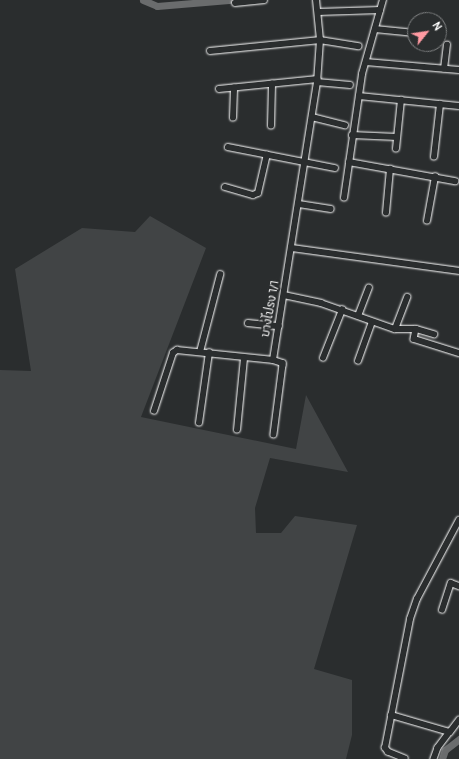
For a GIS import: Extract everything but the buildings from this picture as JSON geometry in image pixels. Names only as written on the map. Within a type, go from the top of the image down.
[{"type":"street","points":[[235,3],[264,0]]},
{"type":"street","name":"บางโปรง 1/1","points":[[273,359],[299,204],[317,81],[320,40],[316,0]]},
{"type":"street","points":[[344,198],[352,135],[359,96],[366,62],[383,0]]},
{"type":"street","points":[[318,12],[380,10]]},
{"type":"street","points":[[375,29],[407,31]]},
{"type":"street","points":[[210,51],[320,40],[358,46]]},
{"type":"street","points":[[444,69],[446,52]]},
{"type":"street","points":[[366,62],[459,70]]},
{"type":"street","points":[[219,89],[317,81],[350,85]]},
{"type":"street","points":[[271,126],[272,84]]},
{"type":"street","points":[[233,118],[234,88]]},
{"type":"street","points":[[359,96],[459,106]]},
{"type":"street","points":[[396,148],[401,100]]},
{"type":"street","points":[[434,157],[440,104]]},
{"type":"street","points":[[312,117],[345,125]]},
{"type":"street","points":[[352,135],[397,137]]},
{"type":"street","points":[[228,147],[335,168]]},
{"type":"street","points":[[225,187],[253,195],[258,193],[267,155]]},
{"type":"street","points":[[349,162],[455,181]]},
{"type":"street","points":[[386,213],[390,169]]},
{"type":"street","points":[[427,221],[435,177]]},
{"type":"street","points":[[299,204],[331,209]]},
{"type":"street","points":[[292,248],[459,271]]},
{"type":"street","points":[[200,352],[220,275]]},
{"type":"street","points":[[358,316],[369,288]]},
{"type":"street","points":[[284,295],[314,301],[395,329],[416,329],[434,334]]},
{"type":"street","points":[[395,329],[407,298]]},
{"type":"street","points":[[323,358],[342,310]]},
{"type":"street","points":[[358,361],[372,322]]},
{"type":"street","points":[[248,323],[279,326]]},
{"type":"street","points":[[416,329],[414,339],[459,353]]},
{"type":"street","points":[[154,411],[174,351],[200,352],[244,358],[273,359],[283,365],[274,434]]},
{"type":"street","points":[[199,423],[209,353]]},
{"type":"street","points":[[237,430],[244,358]]},
{"type":"street","points":[[405,759],[386,751],[391,715],[411,616],[413,608],[459,520]]},
{"type":"street","points":[[442,610],[451,583],[459,586]]},
{"type":"street","points":[[391,715],[450,732]]},
{"type":"street","points":[[434,759],[438,748],[459,720]]},
{"type":"shaded area","points":[[150,216],[206,248],[141,417],[296,449],[306,395],[348,472],[270,458],[255,508],[256,533],[281,533],[295,516],[357,525],[314,669],[352,680],[352,735],[346,759],[0,759],[0,370],[31,371],[15,269],[82,228],[135,232]]},
{"type":"waterway","points":[[143,0],[157,6],[229,0]]},
{"type":"waterway","points":[[442,759],[445,750],[459,739]]}]
